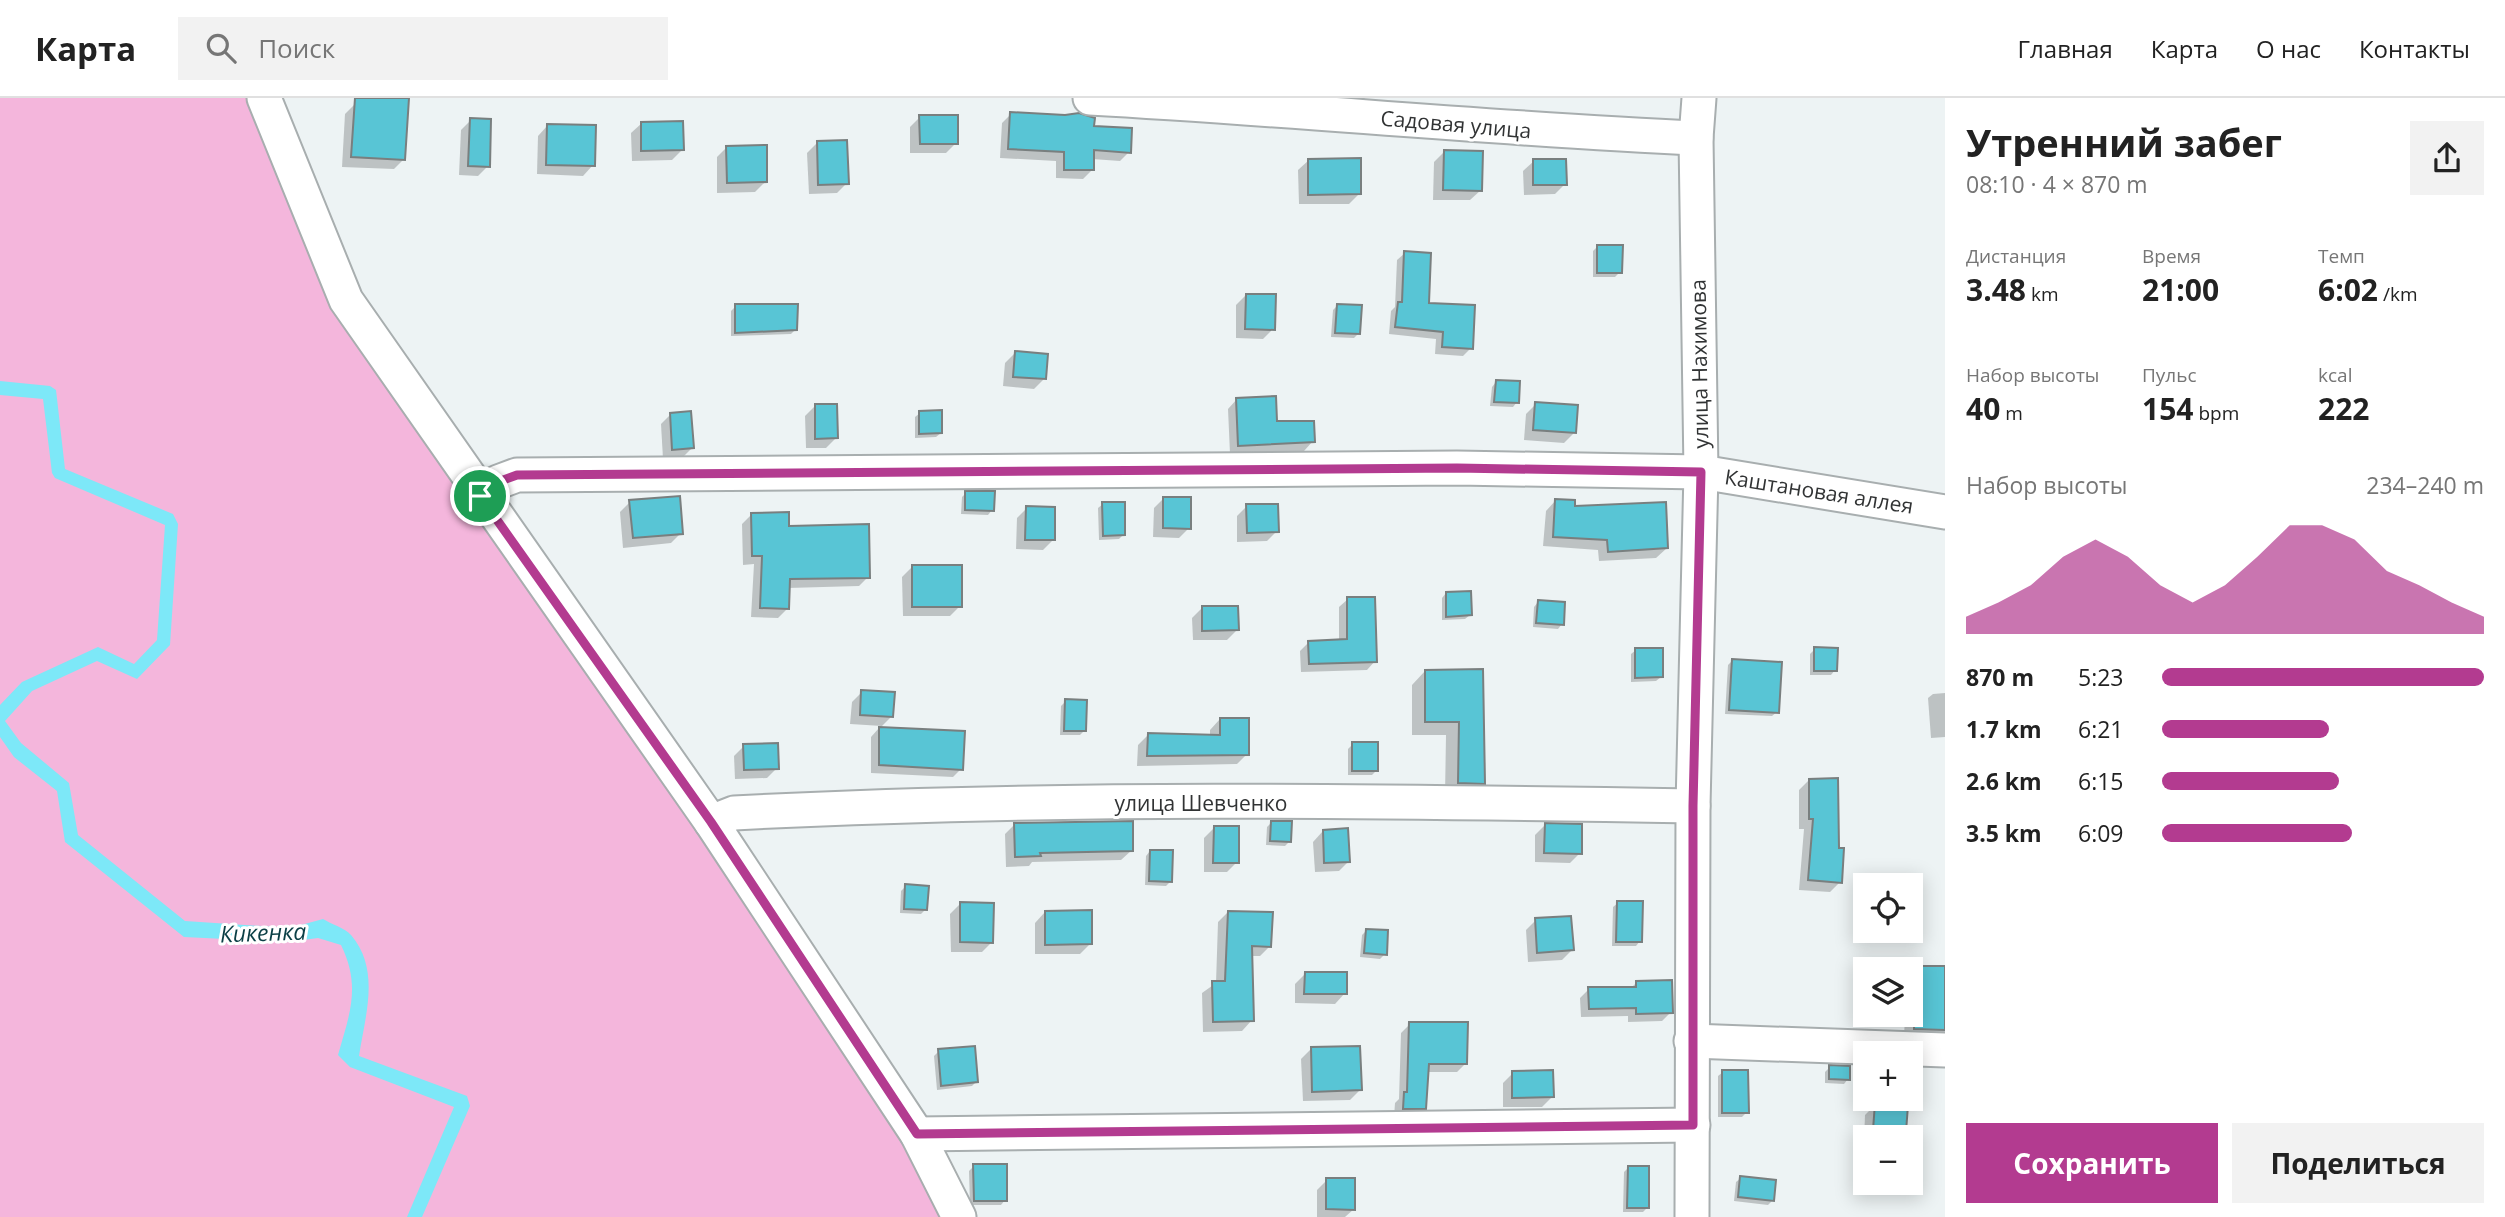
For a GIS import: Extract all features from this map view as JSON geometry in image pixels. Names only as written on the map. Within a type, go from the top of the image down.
[{"type":"street","points":[[264,98],[346,300],[480,496],[711,822],[917,1134],[959,1217]]},
{"type":"street","name":"Садовая улица","points":[[1090,98],[1247,106],[1563,132],[1696,138]]},
{"type":"street","name":"улица Нахимова","points":[[1692,1217],[1693,806],[1701,472],[1696,138],[1699,98]]},
{"type":"street","name":"Каштановая аллея","points":[[480,496],[498,482],[517,475],[1457,468],[1701,472],[1945,512]]},
{"type":"street","name":"улица Шевченко","points":[[711,822],[734,813],[919,803],[1469,802],[1693,806]]},
{"type":"street","points":[[1691,1041],[1945,1050]]},
{"type":"street","points":[[917,1134],[1693,1125]]},
{"type":"shaded area","points":[[0,98],[255,98],[339,304],[909,1137],[948,1217],[0,1217]]},
{"type":"water","name":"Кикенка","points":[[0,381],[50,386],[56,390],[65,469],[173,514],[178,524],[170,645],[137,679],[97,661],[32,691],[5,721],[21,743],[69,783],[78,835],[185,921],[290,928],[323,919],[351,935],[366,963],[368,978],[367,1009],[359,1056],[467,1096],[470,1106],[422,1217],[407,1217],[454,1107],[350,1067],[338,1055],[352,1000],[351,974],[341,945],[318,938],[289,942],[184,937],[65,842],[57,791],[14,757],[0,737],[0,705],[22,682],[98,647],[134,664],[157,640],[165,525],[55,478],[52,473],[43,399],[0,395]]},
{"type":"building","points":[[355,98],[409,98],[405,160],[351,157]]},
{"type":"building","points":[[1010,112],[1065,115],[1079,113],[1095,118],[1094,126],[1132,128],[1131,153],[1094,150],[1094,170],[1064,170],[1064,152],[1008,149]]},
{"type":"building","points":[[919,115],[958,115],[958,144],[920,144]]},
{"type":"building","points":[[470,118],[491,119],[490,167],[468,166]]},
{"type":"building","points":[[683,121],[684,150],[641,151],[641,122]]},
{"type":"building","points":[[547,124],[596,125],[595,166],[546,165]]},
{"type":"building","points":[[847,140],[849,184],[818,185],[817,141]]},
{"type":"building","points":[[767,145],[767,182],[727,183],[726,146]]},
{"type":"building","points":[[1444,150],[1483,151],[1482,191],[1443,190]]},
{"type":"building","points":[[1361,158],[1361,194],[1308,195],[1308,159]]},
{"type":"building","points":[[1533,159],[1566,159],[1567,185],[1533,185]]},
{"type":"building","points":[[1597,245],[1623,245],[1622,273],[1597,273]]},
{"type":"building","points":[[1404,251],[1431,253],[1429,303],[1475,305],[1473,349],[1442,347],[1443,332],[1395,327],[1398,302],[1402,302]]},
{"type":"building","points":[[1246,294],[1276,294],[1275,330],[1245,329]]},
{"type":"building","points":[[735,304],[798,304],[797,330],[735,333]]},
{"type":"building","points":[[1337,304],[1362,305],[1360,334],[1335,333]]},
{"type":"building","points":[[1015,351],[1048,354],[1046,379],[1013,377]]},
{"type":"building","points":[[1496,380],[1520,381],[1519,403],[1494,402]]},
{"type":"building","points":[[1276,396],[1277,421],[1314,421],[1315,442],[1238,446],[1236,398]]},
{"type":"building","points":[[1535,402],[1578,405],[1576,433],[1533,430]]},
{"type":"building","points":[[815,404],[837,404],[838,438],[815,439]]},
{"type":"building","points":[[942,410],[942,433],[919,434],[919,411]]},
{"type":"building","points":[[691,411],[694,448],[672,450],[670,413]]},
{"type":"building","points":[[965,491],[995,491],[994,511],[965,510]]},
{"type":"building","points":[[680,496],[683,534],[633,538],[629,500]]},
{"type":"building","points":[[1163,497],[1191,497],[1191,529],[1163,528]]},
{"type":"building","points":[[1555,499],[1575,500],[1575,506],[1666,502],[1668,548],[1608,552],[1607,540],[1553,537]]},
{"type":"building","points":[[1102,502],[1125,502],[1125,535],[1103,536]]},
{"type":"building","points":[[1246,504],[1278,504],[1279,532],[1247,533]]},
{"type":"building","points":[[1026,506],[1055,507],[1055,540],[1025,540]]},
{"type":"building","points":[[789,512],[789,526],[869,524],[870,578],[790,579],[789,609],[760,608],[762,556],[752,556],[751,513]]},
{"type":"building","points":[[912,565],[962,565],[962,607],[912,607]]},
{"type":"building","points":[[1471,591],[1472,615],[1446,617],[1446,592]]},
{"type":"building","points":[[1347,597],[1375,597],[1377,662],[1309,664],[1308,641],[1347,639]]},
{"type":"building","points":[[1538,600],[1565,602],[1564,625],[1536,623]]},
{"type":"building","points":[[1202,606],[1238,606],[1239,630],[1202,631]]},
{"type":"building","points":[[1814,647],[1838,648],[1837,671],[1814,671]]},
{"type":"building","points":[[1635,648],[1663,648],[1663,677],[1635,678]]},
{"type":"building","points":[[1732,659],[1782,662],[1779,713],[1729,710]]},
{"type":"building","points":[[1483,669],[1485,784],[1458,783],[1459,722],[1425,722],[1425,670]]},
{"type":"building","points":[[861,690],[895,692],[893,717],[860,715]]},
{"type":"building","points":[[1065,699],[1087,700],[1086,731],[1064,731]]},
{"type":"building","points":[[1220,718],[1249,718],[1249,755],[1147,756],[1148,733],[1220,735]]},
{"type":"building","points":[[879,727],[965,731],[963,770],[879,765]]},
{"type":"building","points":[[1352,742],[1378,742],[1378,771],[1352,771]]},
{"type":"building","points":[[778,743],[779,769],[744,770],[743,744]]},
{"type":"building","points":[[1838,778],[1839,848],[1844,848],[1842,883],[1808,880],[1813,819],[1809,819],[1809,779]]},
{"type":"building","points":[[1133,821],[1133,851],[1040,853],[1041,856],[1015,857],[1014,823]]},
{"type":"building","points":[[1271,821],[1292,821],[1291,842],[1270,841]]},
{"type":"building","points":[[1545,823],[1582,824],[1582,854],[1544,853]]},
{"type":"building","points":[[1214,826],[1239,826],[1239,863],[1213,863]]},
{"type":"building","points":[[1348,828],[1350,862],[1324,863],[1323,830]]},
{"type":"building","points":[[1150,850],[1173,850],[1172,882],[1149,881]]},
{"type":"building","points":[[905,884],[929,886],[927,910],[904,909]]},
{"type":"building","points":[[1617,901],[1643,901],[1642,942],[1616,942]]},
{"type":"building","points":[[960,902],[994,903],[993,943],[960,942]]},
{"type":"building","points":[[1092,910],[1092,944],[1045,945],[1045,911]]},
{"type":"building","points":[[1228,911],[1273,912],[1271,947],[1252,946],[1254,1021],[1213,1022],[1212,981],[1225,981]]},
{"type":"building","points":[[1571,916],[1574,950],[1537,953],[1535,918]]},
{"type":"building","points":[[1366,929],[1388,930],[1387,955],[1364,953]]},
{"type":"building","points":[[1923,966],[1945,966],[1945,1030],[1914,1029],[1923,1027]]},
{"type":"building","points":[[1305,972],[1347,972],[1347,994],[1304,994]]},
{"type":"building","points":[[1672,980],[1673,1013],[1636,1014],[1636,1008],[1589,1009],[1588,987],[1636,987],[1636,981]]},
{"type":"building","points":[[1409,1022],[1468,1022],[1467,1064],[1429,1064],[1426,1109],[1403,1109],[1404,1092],[1407,1092]]},
{"type":"building","points":[[975,1046],[978,1082],[941,1086],[938,1049]]},
{"type":"building","points":[[1360,1046],[1362,1090],[1312,1092],[1311,1047]]},
{"type":"building","points":[[1829,1065],[1850,1066],[1850,1080],[1829,1079]]},
{"type":"building","points":[[1553,1070],[1554,1097],[1512,1098],[1512,1071]]},
{"type":"building","points":[[1722,1070],[1748,1070],[1749,1113],[1722,1113]]},
{"type":"building","points":[[1874,1111],[1908,1111],[1907,1125],[1873,1125]]},
{"type":"building","points":[[973,1164],[1007,1164],[1007,1201],[974,1201]]},
{"type":"building","points":[[1628,1166],[1649,1166],[1649,1208],[1627,1208]]},
{"type":"building","points":[[1740,1176],[1776,1180],[1774,1201],[1738,1197]]},
{"type":"building","points":[[1326,1178],[1355,1178],[1355,1210],[1326,1209]]},
{"type":"route","points":[[1457,468],[1701,472],[1693,806],[1693,1125],[917,1134],[711,822],[480,496],[498,482],[517,475],[1457,468]]}]
